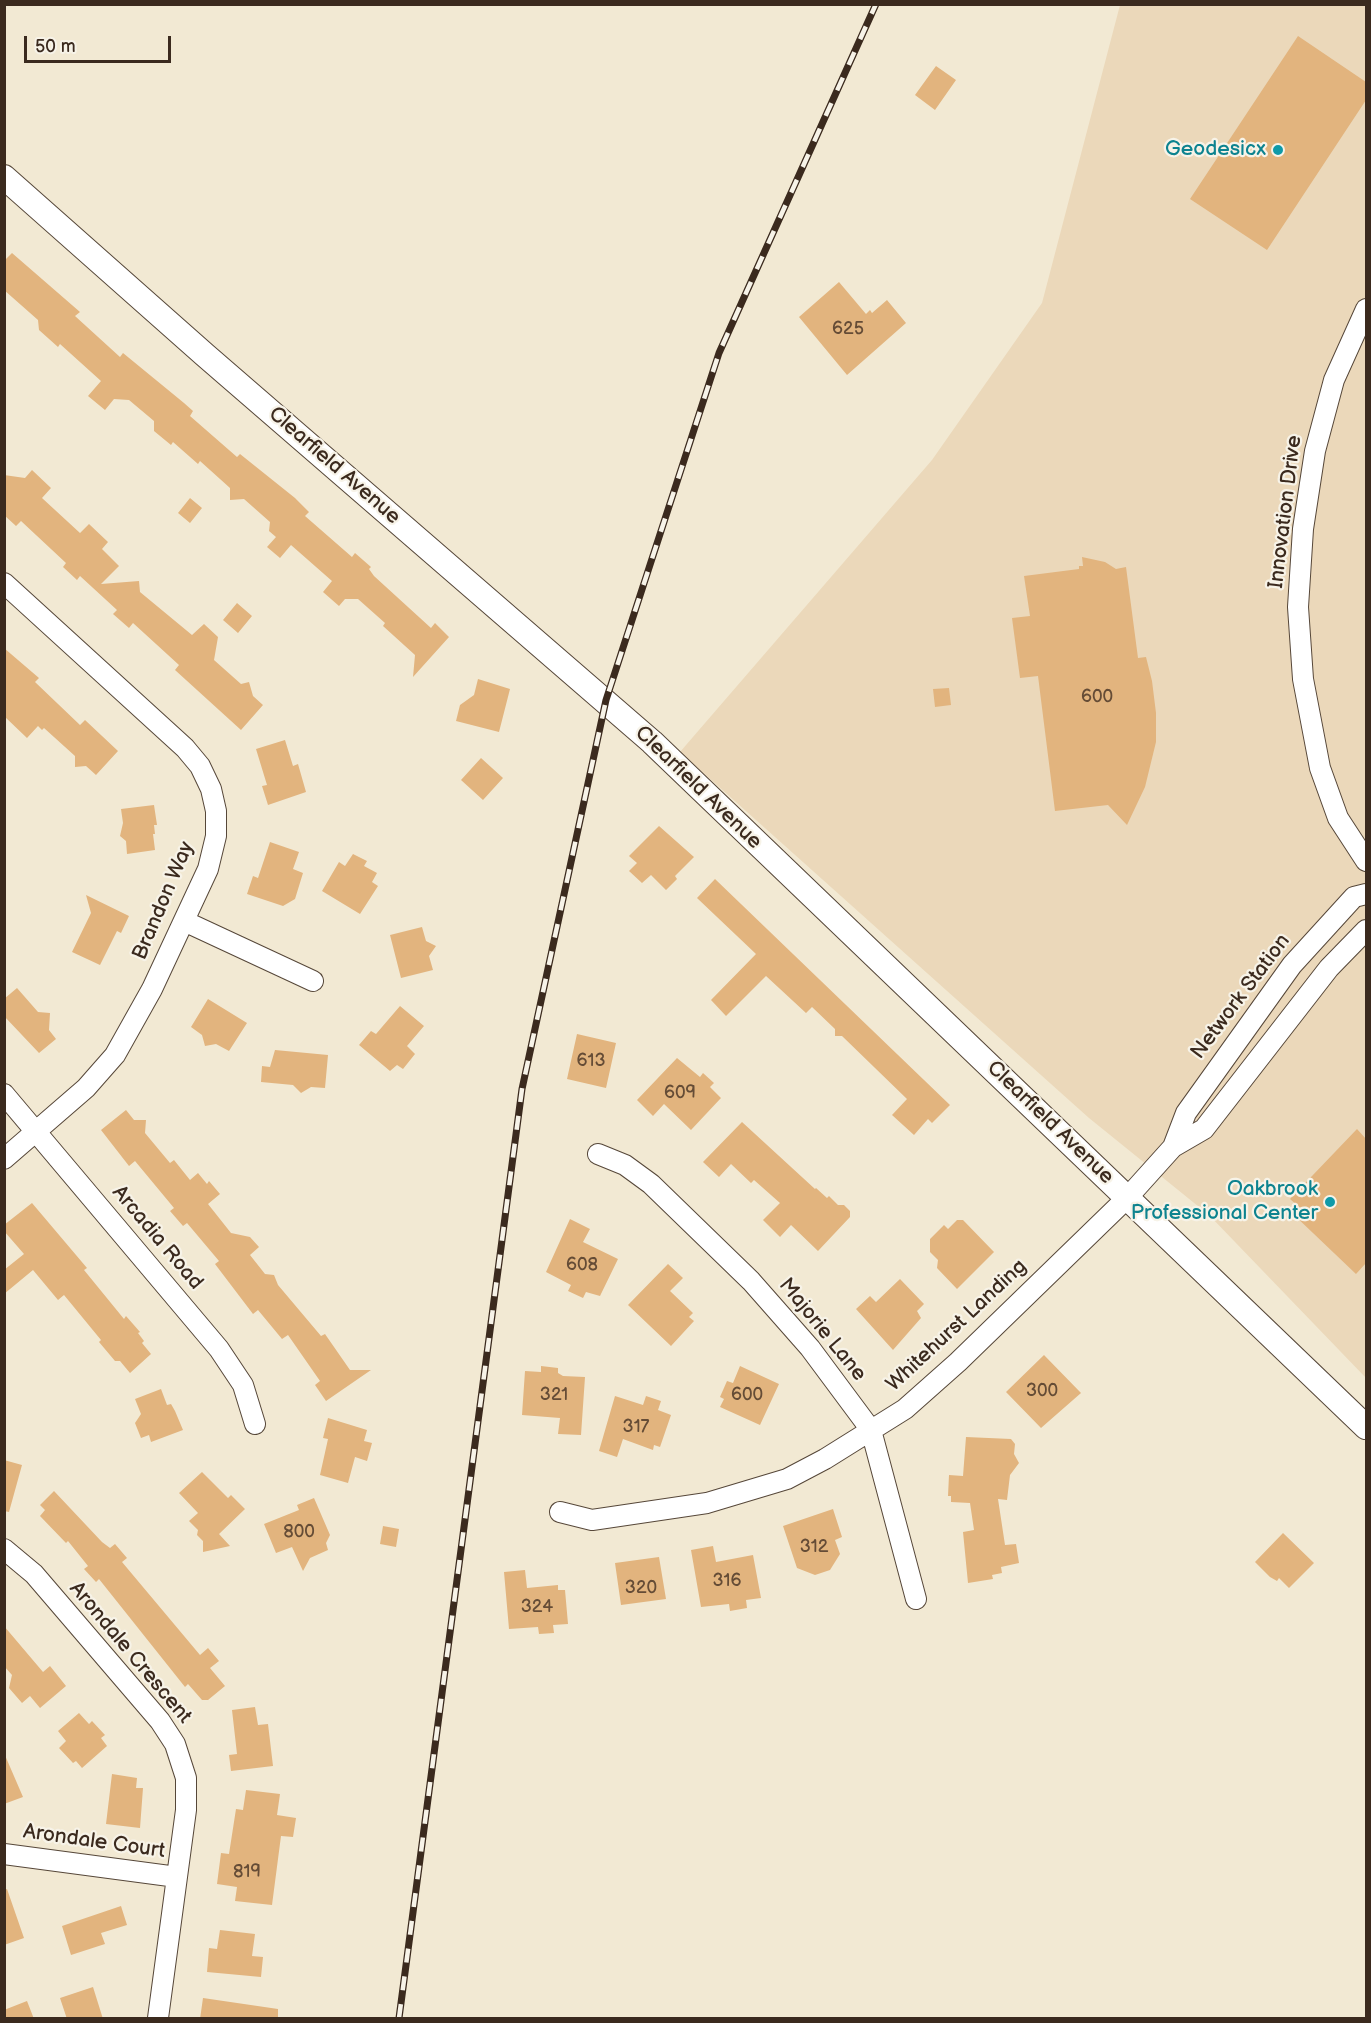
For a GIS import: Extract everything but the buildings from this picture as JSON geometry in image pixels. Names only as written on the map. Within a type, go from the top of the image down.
[{"type":"street","name":"Clearfield Avenue","points":[[4,177],[205,355],[606,700],[1366,1427]]},
{"type":"street","name":"Innovation Drive","points":[[1366,309],[1334,380],[1315,451],[1303,529],[1298,607],[1303,679],[1320,768],[1338,818],[1366,861]]},
{"type":"street","name":"Brandon Way","points":[[4,584],[185,748],[200,766],[211,789],[216,811],[216,836],[208,869],[152,989],[115,1055],[86,1088],[4,1159]]},
{"type":"street","name":"Network Station","points":[[1173,1147],[1186,1113],[1292,965],[1354,897],[1366,894]]},
{"type":"street","points":[[184,921],[313,981]]},
{"type":"street","name":"Network Station","points":[[1128,1197],[1173,1147],[1204,1129],[1329,968],[1366,930]]},
{"type":"street","name":"Arcadia Road","points":[[4,1094],[225,1356],[243,1385],[255,1424]]},
{"type":"street","name":"Majorie Lane","points":[[598,1154],[625,1166],[651,1184],[751,1281],[810,1348],[871,1431],[916,1599]]},
{"type":"street","name":"Whitehurst Landing","points":[[560,1512],[592,1520],[707,1503],[787,1479],[825,1459],[904,1409],[958,1362],[1128,1197]]},
{"type":"street","name":"Arondale Crescent","points":[[4,1549],[20,1559],[34,1574],[160,1721],[175,1744],[186,1778],[186,1810],[158,2019]]},
{"type":"street","name":"Arondale Court","points":[[4,1854],[177,1877]]},
{"type":"shaded area","points":[[1120,5],[1366,5],[1366,1378],[1209,1215],[1089,1118],[680,752],[932,460],[1042,303]]},
{"type":"railway","points":[[399,2018],[522,1089],[606,700],[719,353],[876,4]]},
{"type":"place","name":"Geodesicx","points":[[1278,150]]},
{"type":"place","name":"Oakbrook Professional Center","points":[[1330,1202]]}]
